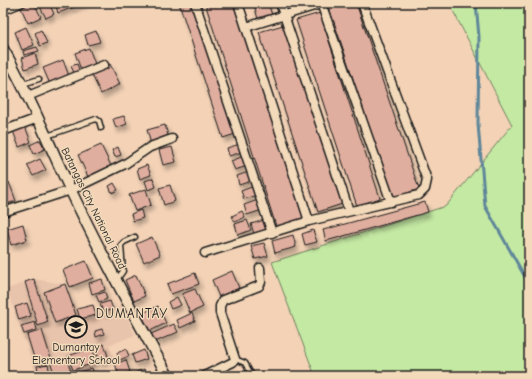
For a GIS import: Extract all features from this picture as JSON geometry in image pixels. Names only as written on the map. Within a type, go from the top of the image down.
[{"type":"street","points":[[3,10],[20,3]]},
{"type":"street","points":[[195,3],[272,233]]},
{"type":"street","points":[[238,3],[309,221]]},
{"type":"street","points":[[280,3],[349,211]]},
{"type":"street","points":[[246,27],[322,3],[391,202]]},
{"type":"street","points":[[205,253],[309,221],[419,195],[425,189],[427,180],[362,3]]},
{"type":"street","name":"Batangas City National Road","points":[[3,49],[24,84],[28,96],[71,190],[116,281],[168,376]]},
{"type":"street","points":[[28,96],[104,65]]},
{"type":"street","points":[[3,131],[38,118]]},
{"type":"street","points":[[3,212],[71,190],[125,164],[150,147],[172,139]]},
{"type":"street","points":[[204,376],[233,362],[235,359],[220,313],[220,306],[223,300],[259,286],[261,282],[260,268]]},
{"type":"lane","points":[[24,84],[40,79]]},
{"type":"lane","points":[[47,136],[96,119],[99,121],[101,128]]},
{"type":"lane","points":[[116,281],[123,271],[120,252],[121,245],[135,237]]},
{"type":"lane","points":[[235,359],[245,364],[252,376]]},
{"type":"shaded area","name":"Dumantay Elementary School","points":[[34,279],[65,284],[80,319],[122,306],[135,335],[109,345],[115,360],[69,376],[37,376],[7,289]]},
{"type":"green space","points":[[449,3],[529,3],[529,376],[315,376],[272,262],[446,206],[512,125]]},
{"type":"building","points":[[34,3],[41,17],[28,23],[21,8]]},
{"type":"building","points":[[38,3],[49,3],[54,14],[46,18]]},
{"type":"building","points":[[55,3],[85,3],[58,13]]},
{"type":"building","points":[[179,3],[193,3],[235,134],[223,138]]},
{"type":"building","points":[[205,3],[235,3],[304,220],[277,229]]},
{"type":"building","points":[[268,3],[272,15],[258,19],[254,5]]},
{"type":"building","points":[[340,3],[356,3],[419,189],[393,198],[329,7]]},
{"type":"building","points":[[320,13],[380,198],[357,206],[296,20]]},
{"type":"building","points":[[283,25],[342,204],[318,212],[259,32]]},
{"type":"building","points":[[26,27],[34,45],[22,50],[15,32]]},
{"type":"building","points":[[41,30],[47,43],[40,46],[35,33]]},
{"type":"building","points":[[96,31],[100,42],[88,45],[85,35]]},
{"type":"building","points":[[37,47],[39,51],[24,55],[23,51]]},
{"type":"building","points":[[89,48],[95,64],[81,70],[75,53]]},
{"type":"building","points":[[35,53],[38,64],[25,69],[22,58]]},
{"type":"building","points":[[63,60],[69,76],[50,84],[43,68]]},
{"type":"building","points":[[77,64],[80,72],[74,73],[71,66]]},
{"type":"building","points":[[110,64],[120,84],[101,94],[91,73]]},
{"type":"building","points":[[124,116],[127,124],[116,128],[113,119]]},
{"type":"building","points":[[165,125],[169,139],[151,144],[147,130]]},
{"type":"building","points":[[25,126],[31,142],[19,147],[13,131]]},
{"type":"building","points":[[40,140],[45,149],[34,154],[30,145]]},
{"type":"building","points":[[240,144],[242,152],[229,156],[227,148]]},
{"type":"building","points":[[101,145],[112,168],[89,179],[78,155]]},
{"type":"building","points":[[118,147],[121,155],[115,157],[112,150]]},
{"type":"building","points":[[172,147],[176,162],[163,165],[159,150]]},
{"type":"building","points":[[244,156],[247,166],[235,170],[231,161]]},
{"type":"building","points":[[40,159],[46,170],[33,176],[27,165]]},
{"type":"building","points":[[147,165],[151,175],[140,179],[137,169]]},
{"type":"building","points":[[248,172],[251,181],[239,185],[237,176]]},
{"type":"building","points":[[153,178],[156,187],[148,190],[145,181]]},
{"type":"building","points":[[9,182],[16,201],[3,205],[3,185]]},
{"type":"building","points":[[114,183],[118,190],[112,193],[109,186]]},
{"type":"building","points":[[170,185],[175,201],[164,205],[159,188]]},
{"type":"building","points":[[254,186],[257,195],[244,199],[241,191]]},
{"type":"building","points":[[146,189],[151,205],[135,211],[129,195]]},
{"type":"building","points":[[258,200],[262,210],[247,215],[244,205]]},
{"type":"building","points":[[425,202],[428,212],[326,241],[323,230]]},
{"type":"building","points":[[141,210],[143,218],[133,221],[131,214]]},
{"type":"building","points":[[242,211],[245,217],[235,222],[232,216]]},
{"type":"building","points":[[247,220],[251,230],[238,235],[235,224]]},
{"type":"building","points":[[264,220],[267,229],[254,234],[251,224]]},
{"type":"building","points":[[23,224],[27,240],[11,245],[7,229]]},
{"type":"building","points":[[313,230],[317,242],[305,245],[302,234]]},
{"type":"building","points":[[293,235],[296,247],[275,253],[272,241]]},
{"type":"building","points":[[152,237],[160,255],[144,262],[136,244]]},
{"type":"building","points":[[264,243],[268,256],[255,259],[251,246]]},
{"type":"building","points":[[86,261],[93,278],[70,287],[63,270]]},
{"type":"building","points":[[232,271],[239,288],[219,297],[212,280]]},
{"type":"building","points":[[195,273],[199,284],[171,294],[167,284]]},
{"type":"building","points":[[136,275],[145,296],[134,301],[125,280]]},
{"type":"building","points":[[34,279],[48,322],[38,326],[25,282]]},
{"type":"building","points":[[102,279],[105,290],[92,294],[89,283]]},
{"type":"building","points":[[65,284],[76,315],[55,323],[44,292]]},
{"type":"building","points":[[195,289],[203,307],[190,313],[182,294]]},
{"type":"building","points":[[105,292],[107,299],[99,302],[96,295]]},
{"type":"building","points":[[177,297],[181,305],[171,309],[168,302]]},
{"type":"building","points":[[110,301],[113,309],[103,312],[100,304]]},
{"type":"building","points":[[27,303],[31,316],[19,320],[15,307]]},
{"type":"building","points":[[93,305],[96,315],[80,319],[77,309]]},
{"type":"building","points":[[158,306],[166,323],[150,331],[141,314]]},
{"type":"building","points":[[192,313],[195,321],[180,328],[177,320]]},
{"type":"building","points":[[35,322],[37,330],[24,334],[21,326]]},
{"type":"building","points":[[174,324],[178,332],[155,342],[151,334]]},
{"type":"building","points":[[102,329],[104,334],[96,337],[95,331]]},
{"type":"building","points":[[42,330],[51,359],[36,364],[27,335]]},
{"type":"building","points":[[104,344],[109,360],[100,363],[95,347]]},
{"type":"building","points":[[92,348],[97,362],[73,370],[68,356]]},
{"type":"building","points":[[126,349],[129,356],[120,360],[117,353]]},
{"type":"building","points":[[144,350],[147,359],[135,363],[132,355]]},
{"type":"building","points":[[66,358],[71,371],[55,376],[51,364]]},
{"type":"building","points":[[126,360],[130,372],[119,375],[115,364]]},
{"type":"building","points":[[48,364],[50,375],[39,376],[37,366]]},
{"type":"building","points":[[92,368],[94,374],[81,376],[80,372]]},
{"type":"building","points":[[144,369],[148,376],[127,376]]},
{"type":"waterway","points":[[476,3],[479,37],[478,124],[485,206],[529,284]]},
{"type":"place","name":"Dumantay Elementary School","points":[[76,327]]},
{"type":"district","name":"DUMANTAY","points":[[132,313]]}]
